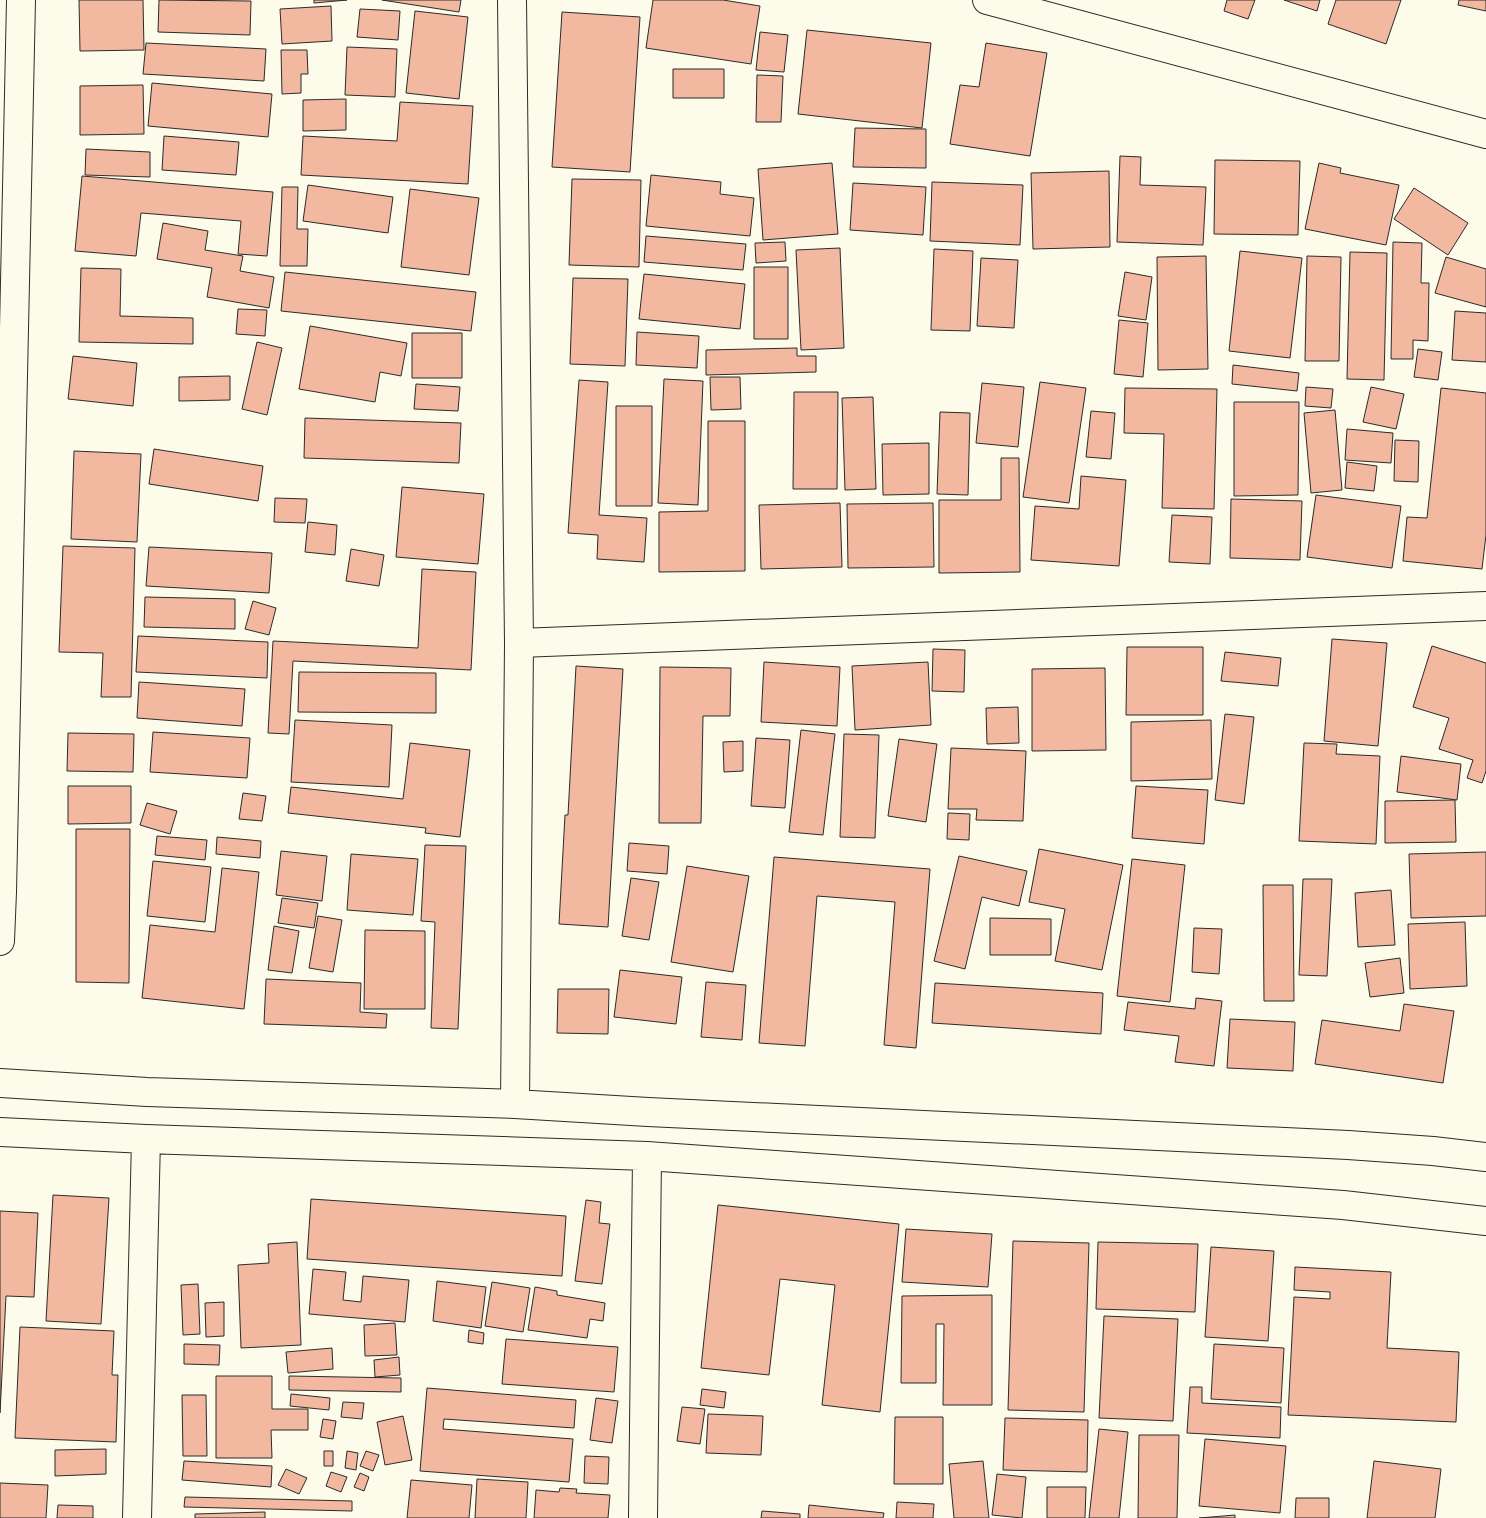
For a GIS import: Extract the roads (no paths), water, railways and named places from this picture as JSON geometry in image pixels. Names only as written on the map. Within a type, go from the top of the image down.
[{"type":"street","points":[[0,941],[5,497],[20,0]]},
{"type":"street","points":[[512,0],[519,643],[514,1104]]},
{"type":"street","points":[[987,0],[1486,134]]},
{"type":"street","points":[[519,643],[1486,606]]},
{"type":"street","points":[[0,1083],[147,1092],[514,1104],[1348,1145],[1486,1157]]},
{"type":"street","points":[[0,1132],[146,1140],[647,1156],[1344,1205],[1486,1221]]},
{"type":"street","points":[[137,1518],[146,1140]]},
{"type":"street","points":[[643,1518],[647,1156]]}]
